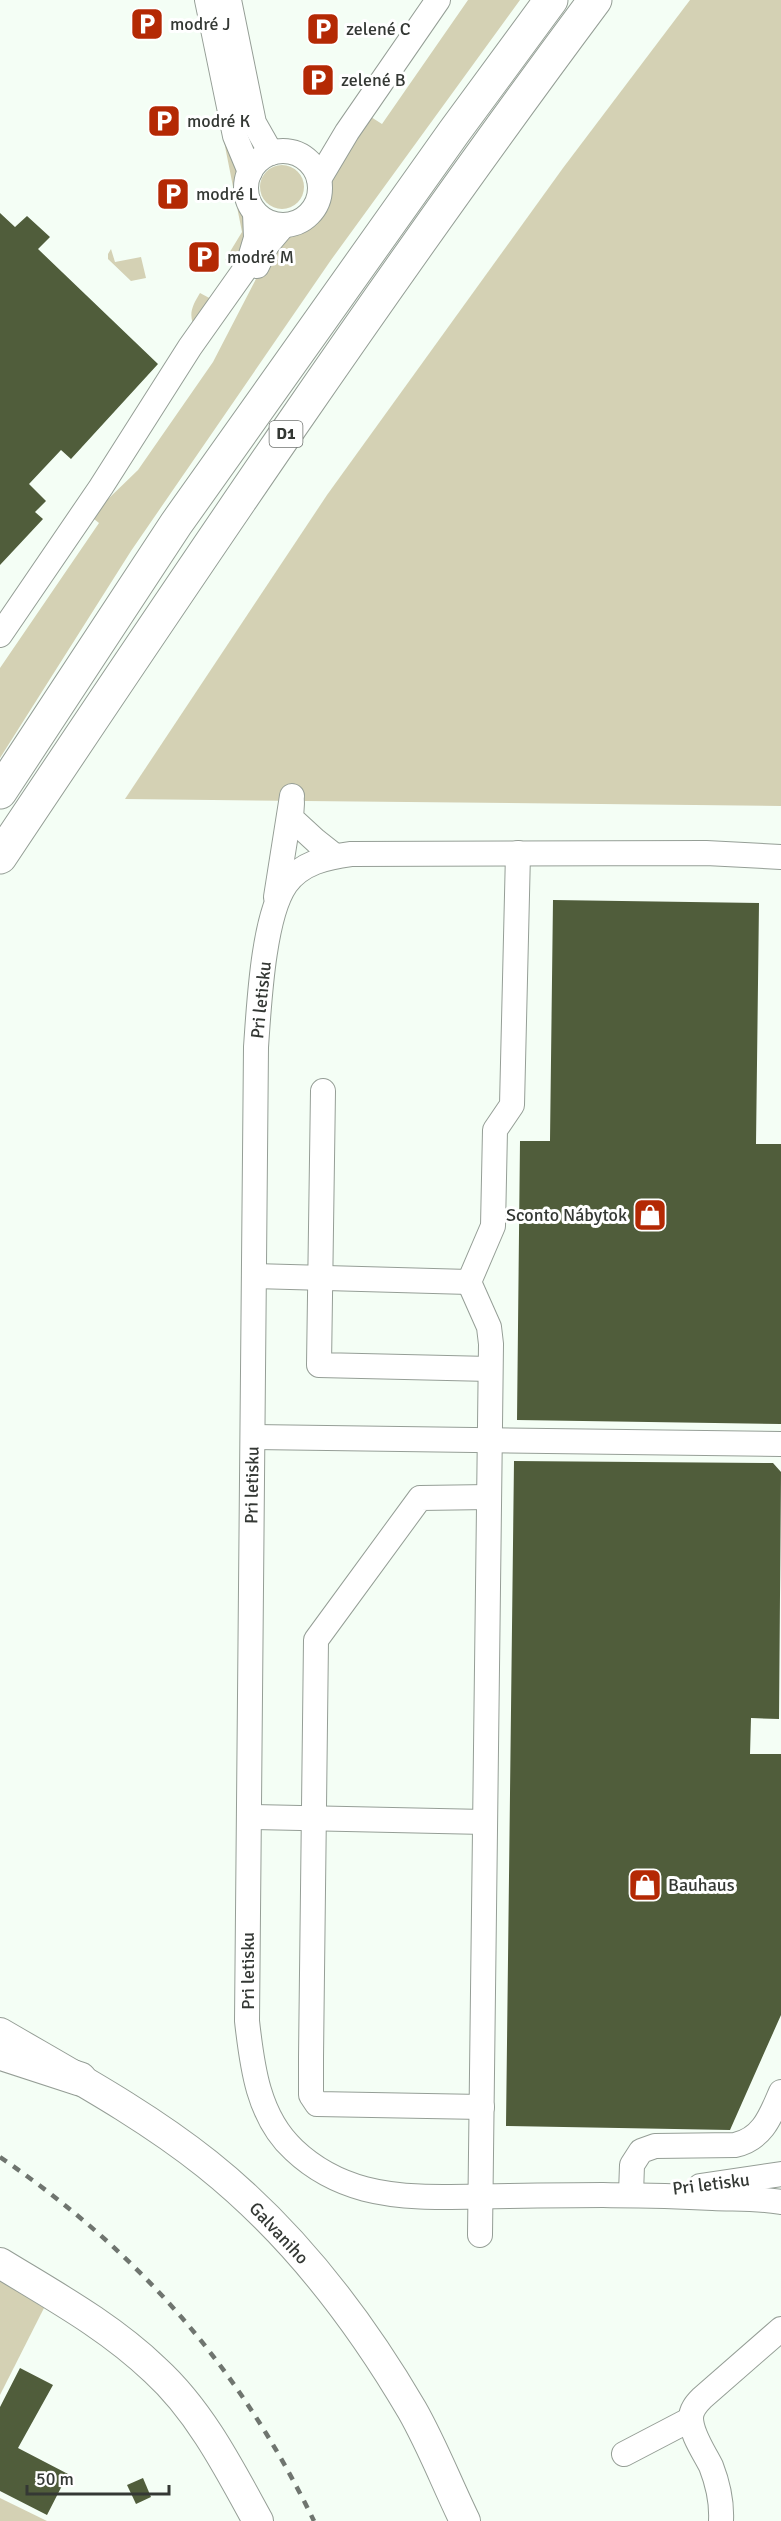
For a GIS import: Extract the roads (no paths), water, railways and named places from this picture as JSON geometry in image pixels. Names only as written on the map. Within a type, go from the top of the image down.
[{"type":"highway","name":"D1","points":[[0,792],[176,524],[447,142],[551,0]]},
{"type":"highway","name":"D1","points":[[0,857],[208,545],[483,153],[595,0]]},
{"type":"highway","points":[[0,2053],[80,2079]]},
{"type":"main road","name":"Galvaniho","points":[[0,2033],[143,2118],[207,2164],[250,2201],[298,2249],[343,2306],[407,2402],[465,2521]]},
{"type":"main road","points":[[0,2263],[101,2325],[155,2370],[188,2408],[224,2459],[258,2521]]},
{"type":"street","points":[[207,0],[235,135],[250,172]]},
{"type":"street","points":[[229,0],[254,123],[281,152],[298,154],[312,164],[319,179],[319,197],[311,213],[301,221],[283,226],[268,222],[255,213],[246,193],[250,172],[261,158],[281,152],[326,143],[348,132]]},
{"type":"street","points":[[319,179],[348,132],[438,0]]},
{"type":"street","points":[[0,635],[101,487],[190,347],[248,265],[256,238],[255,213]]},
{"type":"street","points":[[101,487],[124,469],[195,367],[243,290],[267,245],[283,226]]},
{"type":"street","points":[[271,926],[292,796],[291,818],[316,842],[335,856]]},
{"type":"street","name":"Pri letisku","points":[[706,853],[781,845]]},
{"type":"street","name":"Pri letisku","points":[[781,857],[706,853],[372,853],[320,859],[307,866],[287,883],[279,896],[262,978],[256,1047],[247,2021],[255,2080],[265,2107],[278,2130],[293,2149],[314,2166],[364,2189],[422,2197],[636,2194],[781,2202]]},
{"type":"street","points":[[480,2235],[490,1369],[489,1327],[469,1282],[493,1226],[495,1130],[512,1105],[518,853]]},
{"type":"street","points":[[323,1091],[319,1365],[490,1369]]},
{"type":"street","points":[[254,1276],[469,1282]]},
{"type":"street","points":[[253,1437],[781,1444]]},
{"type":"street","points":[[482,2107],[322,2106],[313,2101],[311,2085],[316,1640],[420,1498],[489,1497]]},
{"type":"street","points":[[249,1818],[485,1822]]},
{"type":"street","points":[[636,2194],[632,2165],[641,2151],[656,2146],[745,2143],[754,2138],[766,2123],[781,2092]]},
{"type":"street","name":"Pri letisku","points":[[636,2194],[781,2174]]},
{"type":"street","points":[[721,2521],[719,2492],[691,2419],[692,2411],[702,2398],[774,2336],[781,2315]]},
{"type":"street","points":[[624,2454],[691,2419]]},
{"type":"railway","points":[[0,2157],[51,2194],[98,2233],[142,2274],[182,2318],[219,2364],[253,2413],[285,2465],[314,2521]]},
{"type":"place","name":"modré J","points":[[147,24]]},
{"type":"place","name":"zelené C","points":[[323,29]]},
{"type":"place","name":"zelené B","points":[[318,80]]},
{"type":"place","name":"modré K","points":[[164,121]]},
{"type":"place","name":"modré L","points":[[173,194]]},
{"type":"place","name":"modré M","points":[[204,257]]},
{"type":"place","name":"Sconto Nábytok","points":[[650,1215]]},
{"type":"place","name":"Bauhaus","points":[[645,1885]]}]
